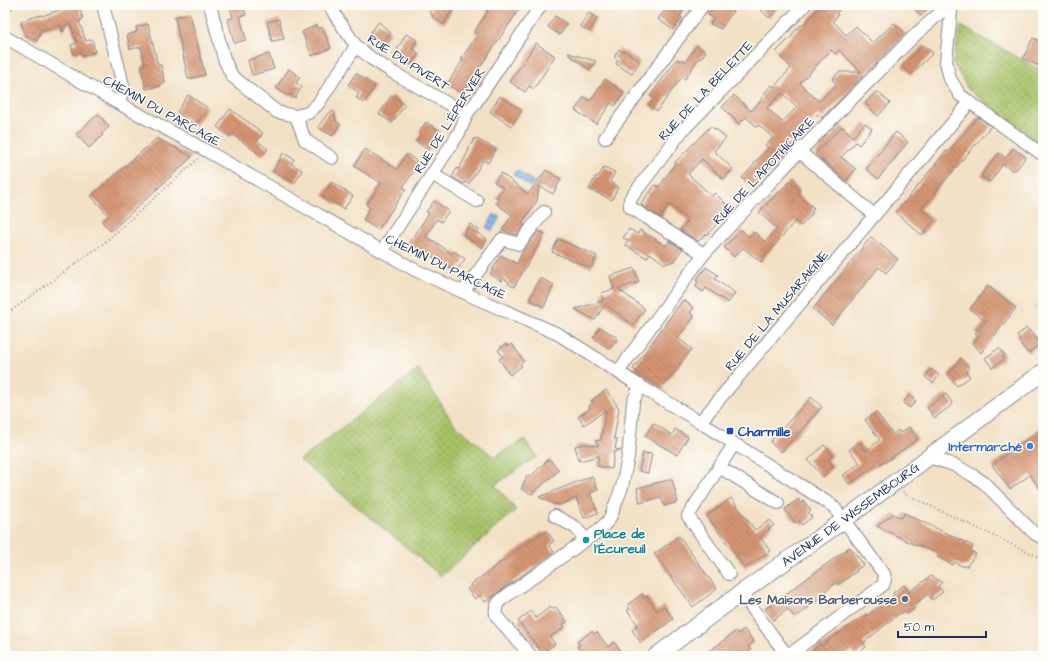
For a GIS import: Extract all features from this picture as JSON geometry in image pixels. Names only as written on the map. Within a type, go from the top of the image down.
[{"type":"main road","name":"AVENUE DE WISSEMBOURG","points":[[656,656],[741,593],[844,520],[1043,372]]},
{"type":"street","points":[[103,5],[124,89],[118,103]]},
{"type":"street","points":[[210,5],[224,59],[232,76],[278,112],[296,116],[308,113],[318,104],[356,46]]},
{"type":"street","name":"RUE DU PIVERT","points":[[330,5],[356,46],[372,59],[461,111],[468,112]]},
{"type":"street","name":"RUE DE L'ÉPERVIER","points":[[382,251],[459,133],[468,112],[541,5]]},
{"type":"street","points":[[605,138],[703,5]]},
{"type":"street","name":"RUE DE LA BELETTE","points":[[703,255],[630,207],[630,199],[682,131],[805,5]]},
{"type":"street","points":[[949,5],[951,12],[946,62],[950,79],[960,95],[1043,155]]},
{"type":"street","name":"RUE DE L'APOTHICAIRE","points":[[618,372],[703,255],[799,151],[915,35],[949,5]]},
{"type":"street","name":"CHEMIN DU PARCAGE","points":[[5,37],[118,103],[207,151],[415,270],[558,334],[833,506],[884,574],[885,580],[883,585],[793,652],[787,653],[783,650],[741,593]]},
{"type":"street","name":"RUE DE LA MUSARAIGNE","points":[[700,422],[970,102]]},
{"type":"street","points":[[296,116],[305,140],[332,158]]},
{"type":"street","points":[[799,151],[874,215]]},
{"type":"street","points":[[432,174],[477,201]]},
{"type":"street","points":[[463,292],[502,239],[519,244],[544,212]]},
{"type":"street","points":[[531,656],[497,617],[495,612],[497,603],[586,540],[609,520],[622,487],[628,457],[633,402],[640,386]]},
{"type":"street","points":[[730,574],[688,516],[734,444]]},
{"type":"street","points":[[928,458],[956,466],[983,482],[1035,534],[1043,538]]},
{"type":"street","points":[[719,467],[778,503]]},
{"type":"street","points":[[555,516],[575,527],[586,540]]},
{"type":"path","points":[[5,315],[104,243],[207,151]]},
{"type":"path","points":[[1036,308],[1043,300]]},
{"type":"path","points":[[894,483],[907,495],[1043,559]]},
{"type":"green space","points":[[961,26],[1043,71],[1043,147],[968,89],[953,63]]},
{"type":"green space","points":[[418,369],[454,424],[494,457],[524,439],[537,456],[495,485],[516,510],[441,576],[300,460]]},
{"type":"water","points":[[517,170],[534,182],[530,187],[513,174]]},
{"type":"water","points":[[494,214],[500,217],[492,231],[486,227]]},
{"type":"building","points":[[230,5],[243,5],[246,15],[240,16],[246,40],[234,43],[228,19],[233,18]]},
{"type":"building","points":[[433,5],[455,5],[444,24],[432,17],[433,15],[429,13]]},
{"type":"building","points":[[479,5],[522,5],[462,94],[447,84],[463,60],[461,59],[478,34],[474,32],[488,11]]},
{"type":"building","points":[[669,5],[687,5],[680,16],[682,18],[673,30],[658,19]]},
{"type":"building","points":[[714,5],[737,5],[721,29],[710,24],[714,18],[708,15]]},
{"type":"building","points":[[756,5],[781,5],[769,18]]},
{"type":"building","points":[[822,5],[844,5],[836,13],[838,15],[833,21],[846,35],[856,26],[873,43],[894,23],[905,33],[822,118],[818,114],[786,144],[791,149],[780,160],[778,158],[752,187],[742,178],[768,148],[765,145],[773,138],[759,125],[757,127],[746,117],[739,124],[722,107],[734,95],[751,111],[763,98],[761,96],[772,85],[774,87],[791,68],[776,52],[801,25],[802,26]],"holes":[[[831,50],[835,54],[839,50],[861,72],[839,72],[832,79],[836,84],[819,102],[800,83]],[[782,93],[797,107],[782,122],[767,108]]]},
{"type":"building","points":[[910,5],[932,5],[921,16]]},
{"type":"building","points":[[79,6],[83,19],[79,21],[86,41],[92,39],[95,52],[82,56],[81,52],[74,54],[71,45],[77,43],[70,23],[67,24],[63,32],[61,25],[42,30],[37,41],[25,35],[21,21],[69,7],[70,9]]},
{"type":"building","points":[[589,13],[597,18],[589,32],[580,26]]},
{"type":"building","points":[[190,14],[205,75],[188,79],[175,17]]},
{"type":"building","points":[[555,16],[567,24],[560,35],[548,27]]},
{"type":"building","points":[[279,19],[284,39],[272,41],[267,22]]},
{"type":"building","points":[[379,22],[391,33],[381,43],[370,33]]},
{"type":"building","points":[[148,24],[158,65],[161,65],[165,83],[160,84],[161,86],[146,89],[141,66],[145,65],[141,47],[130,49],[127,35],[137,32],[136,27]]},
{"type":"building","points":[[316,25],[318,29],[322,27],[331,48],[312,56],[302,32]]},
{"type":"building","points":[[406,34],[417,40],[412,49],[419,53],[411,65],[394,55]]},
{"type":"building","points":[[1033,38],[1043,43],[1043,68],[1023,58]]},
{"type":"building","points":[[536,43],[555,56],[534,89],[529,86],[525,92],[510,82]]},
{"type":"building","points":[[697,45],[706,52],[700,59],[699,58],[685,79],[682,77],[657,111],[649,105],[654,99],[650,96],[677,59],[681,61],[682,59],[685,62]]},
{"type":"building","points":[[923,45],[933,53],[911,75],[902,66]]},
{"type":"building","points":[[619,49],[640,61],[632,74],[616,64],[618,60],[614,57]]},
{"type":"building","points":[[568,53],[596,61],[590,70]]},
{"type":"building","points":[[269,54],[274,69],[252,75],[248,60]]},
{"type":"building","points":[[289,69],[300,77],[296,83],[302,87],[295,98],[289,94],[288,96],[276,88]]},
{"type":"building","points":[[356,73],[375,86],[364,103],[356,98],[359,93],[348,85]]},
{"type":"building","points":[[605,79],[624,93],[615,106],[611,103],[596,124],[575,110],[584,97],[590,101]]},
{"type":"building","points":[[877,91],[890,103],[878,116],[865,103]]},
{"type":"building","points":[[188,95],[208,108],[195,126],[177,112]]},
{"type":"building","points":[[392,95],[405,105],[392,123],[379,114]]},
{"type":"building","points":[[500,96],[522,110],[511,126],[490,112]]},
{"type":"building","points":[[230,109],[263,133],[257,141],[268,149],[262,156],[232,134],[230,137],[217,127]]},
{"type":"building","points":[[334,111],[336,121],[340,124],[332,136],[318,127],[328,113]]},
{"type":"building","points":[[98,114],[109,127],[89,148],[76,134]]},
{"type":"building","points":[[978,117],[991,126],[921,209],[934,220],[922,235],[895,212],[946,151],[948,152]]},
{"type":"building","points":[[426,122],[440,131],[428,150],[416,141],[421,134],[419,132]]},
{"type":"building","points":[[865,123],[872,129],[859,145],[856,142],[841,157],[856,169],[846,181],[815,154],[842,126],[853,137]]},
{"type":"building","points":[[711,126],[726,138],[714,151],[733,169],[723,179],[702,159],[688,174],[712,196],[715,193],[730,208],[716,222],[717,224],[707,235],[706,234],[698,241],[680,230],[688,221],[669,204],[661,218],[641,205],[655,185],[659,187],[675,162]]},
{"type":"building","points":[[896,132],[908,142],[878,179],[866,169]]},
{"type":"building","points":[[157,138],[192,157],[111,231],[102,222],[109,216],[91,196]]},
{"type":"building","points":[[475,138],[496,149],[488,163],[483,160],[469,184],[465,182],[464,184],[452,177],[457,168],[459,169]]},
{"type":"building","points":[[1013,148],[1026,157],[1016,170],[1015,169],[1013,171],[1003,164],[990,182],[981,175],[999,153],[1006,158]]},
{"type":"building","points":[[365,149],[397,169],[407,154],[419,163],[403,187],[406,189],[378,230],[363,220],[370,208],[366,205],[381,183],[354,166]]},
{"type":"building","points":[[283,153],[294,159],[291,164],[302,170],[295,183],[273,172]]},
{"type":"building","points":[[604,167],[615,172],[610,182],[618,187],[612,200],[589,189],[596,176],[598,177]]},
{"type":"building","points":[[546,170],[561,179],[553,194],[539,186],[537,201],[522,223],[525,225],[516,235],[502,230],[512,215],[497,204],[499,200],[496,198],[503,188],[494,182],[501,173],[528,194]]},
{"type":"building","points":[[790,181],[800,191],[797,194],[814,208],[811,212],[813,213],[801,226],[795,221],[761,262],[743,248],[734,257],[724,247],[742,230],[749,237],[755,232],[765,242],[777,229],[759,212]]},
{"type":"building","points":[[332,182],[353,196],[344,209],[323,196]]},
{"type":"building","points":[[434,201],[449,211],[441,222],[437,219],[426,237],[452,254],[454,251],[465,259],[456,272],[441,261],[428,255],[426,258],[407,247],[429,213],[426,212]]},
{"type":"building","points":[[470,224],[479,230],[477,233],[487,239],[482,248],[463,235]]},
{"type":"building","points":[[629,229],[638,234],[640,230],[666,246],[669,241],[682,249],[674,261],[665,264],[650,253],[647,258],[625,245],[628,240],[623,238]]},
{"type":"building","points":[[539,231],[545,234],[514,287],[508,284],[509,282],[503,278],[501,281],[490,274],[501,255],[517,264],[523,250]]},
{"type":"building","points":[[871,237],[898,259],[886,273],[879,267],[832,325],[813,309]]},
{"type":"building","points":[[558,239],[597,256],[591,268],[552,252]]},
{"type":"building","points":[[706,267],[718,275],[715,279],[735,293],[728,303],[706,288],[703,292],[695,286],[698,282],[696,280]]},
{"type":"building","points":[[634,268],[639,282],[618,289],[645,309],[633,325],[605,304],[595,320],[575,309],[603,301],[601,293],[614,289],[610,276]]},
{"type":"building","points":[[540,278],[554,285],[544,307],[529,300]]},
{"type":"building","points":[[988,286],[1016,308],[981,353],[973,343],[979,336],[975,333],[985,321],[970,309]]},
{"type":"building","points":[[682,301],[685,301],[694,308],[690,313],[694,317],[678,338],[692,349],[661,389],[633,369]]},
{"type":"building","points":[[600,327],[618,338],[610,349],[593,338]]},
{"type":"building","points":[[1027,328],[1041,344],[1028,353],[1018,340],[1020,339],[1017,335]]},
{"type":"building","points":[[506,344],[508,346],[512,344],[524,361],[520,364],[522,366],[510,375],[499,359],[503,357],[498,350]]},
{"type":"building","points":[[999,348],[1005,355],[1002,357],[1004,359],[992,368],[985,358]]},
{"type":"building","points":[[961,358],[969,368],[966,372],[970,377],[957,386],[948,375]]},
{"type":"building","points":[[931,369],[939,375],[933,383],[925,377]]},
{"type":"building","points":[[606,390],[619,408],[614,439],[617,439],[615,449],[621,450],[614,452],[612,469],[597,466],[599,456],[579,461],[575,446],[584,444],[599,446],[595,441],[601,440],[606,410],[584,425],[578,417],[590,408],[589,406],[593,403],[591,401]]},
{"type":"building","points":[[946,394],[953,404],[935,418],[927,408]]},
{"type":"building","points":[[909,395],[916,401],[910,408],[903,403]]},
{"type":"building","points":[[811,397],[822,407],[781,452],[770,442]]},
{"type":"building","points":[[876,412],[893,434],[898,430],[900,433],[909,427],[918,439],[884,463],[883,462],[877,467],[876,465],[849,484],[843,475],[860,463],[849,450],[858,442],[866,451],[880,440],[865,420]]},
{"type":"building","points":[[653,423],[672,435],[675,429],[688,437],[677,455],[645,436]]},
{"type":"building","name":"Intermarché","points":[[1043,427],[1043,493],[1030,475],[1010,489],[992,465]]},
{"type":"building","points":[[824,445],[833,455],[828,460],[834,466],[823,477],[808,460]]},
{"type":"building","points":[[643,453],[652,454],[648,473],[639,471]]},
{"type":"building","points":[[549,459],[559,470],[532,494],[521,489],[527,475],[530,477]]},
{"type":"building","points":[[592,476],[598,490],[590,493],[598,513],[584,518],[576,498],[560,505],[556,503],[556,505],[539,497]]},
{"type":"building","points":[[672,479],[678,502],[664,506],[661,497],[640,503],[637,488]]},
{"type":"building","points":[[731,498],[755,530],[770,520],[774,525],[760,537],[770,551],[745,568],[707,516]]},
{"type":"building","points":[[798,499],[801,504],[804,501],[811,511],[808,513],[812,517],[802,525],[799,521],[795,523],[785,509]]},
{"type":"building","points":[[904,513],[973,546],[971,551],[976,554],[967,566],[962,566],[954,562],[953,565],[937,557],[939,554],[918,545],[917,546],[877,526],[893,514],[902,518]]},
{"type":"building","points":[[547,531],[554,541],[549,545],[554,552],[485,602],[480,595],[475,599],[467,589],[471,586],[470,585],[542,532],[543,534]]},
{"type":"building","points":[[679,536],[717,589],[693,607],[654,554]]},
{"type":"building","points":[[850,547],[864,565],[838,585],[836,583],[819,596],[821,598],[795,617],[788,609],[774,620],[765,609]]},
{"type":"building","points":[[931,576],[942,582],[938,586],[943,592],[932,600],[928,594],[913,606],[915,608],[907,614],[905,611],[900,613],[863,643],[866,647],[855,656],[851,651],[845,656],[805,656],[820,644],[821,646],[866,614],[867,616],[894,595],[893,593],[904,585],[909,592]]},
{"type":"building","points":[[642,594],[644,598],[647,596],[657,611],[664,606],[673,619],[641,643],[632,630],[638,625],[627,610],[630,609],[627,605]]},
{"type":"building","points":[[550,607],[552,609],[556,607],[567,622],[563,624],[565,627],[550,637],[555,644],[542,653],[518,621],[531,611],[536,618]]},
{"type":"building","points":[[744,629],[754,642],[748,647],[751,650],[743,656],[703,656],[736,631],[738,634]]},
{"type":"building","points":[[592,631],[594,634],[597,632],[608,647],[614,642],[624,656],[584,656],[577,647],[580,645],[577,642]]},
{"type":"place","name":"Charmille","points":[[730,431]]},
{"type":"place","name":"Intermarché","points":[[1030,446]]},
{"type":"place","name":"Place de l'Écureuil","points":[[586,540]]},
{"type":"place","name":"Les Maisons Barberousse","points":[[905,599]]}]
